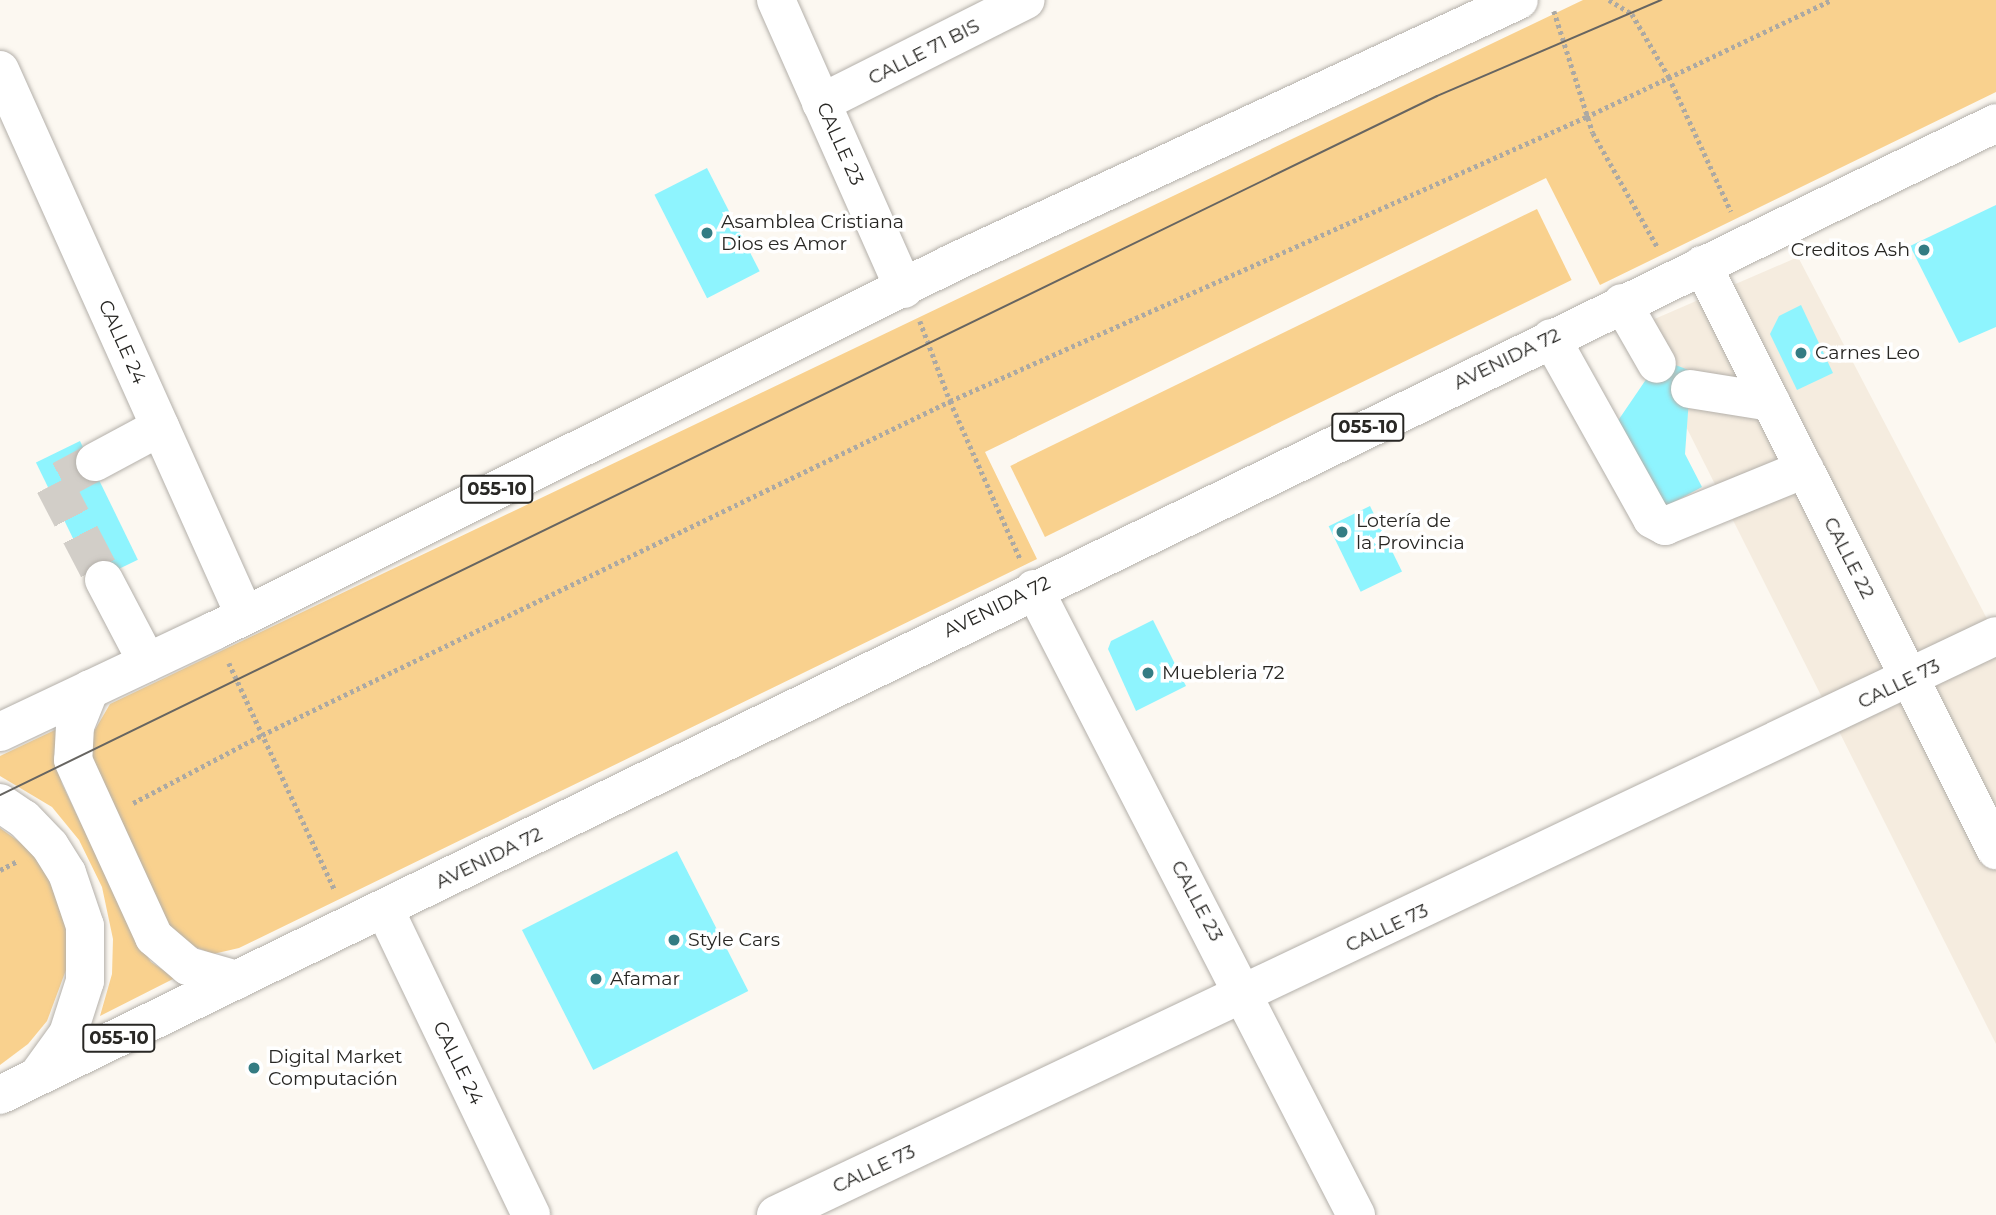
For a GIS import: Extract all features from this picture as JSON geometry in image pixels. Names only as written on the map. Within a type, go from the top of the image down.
[{"type":"main road","name":"CALLE 23","points":[[776,0],[904,289]]},
{"type":"main road","name":"CALLE 71 BIS","points":[[821,103],[1026,0]]},
{"type":"main road","name":"055-10","points":[[0,732],[1464,15],[1518,0]]},
{"type":"main road","name":"CALLE 24","points":[[0,70],[160,426],[229,622]]},
{"type":"main road","name":"AVENIDA 72","points":[[0,1095],[368,918],[1034,589],[1996,122]]},
{"type":"main road","name":"CALLE 22","points":[[1689,272],[1771,401],[1996,850]]},
{"type":"main road","points":[[1622,303],[1657,364]]},
{"type":"main road","points":[[1551,338],[1652,519],[1665,526],[1805,469]]},
{"type":"main road","points":[[1690,389],[1771,401]]},
{"type":"main road","points":[[95,462],[160,426]]},
{"type":"main road","points":[[104,580],[147,662]]},
{"type":"main road","name":"CALLE 23","points":[[1034,589],[1246,995],[1356,1215]]},
{"type":"main road","name":"CALLE 73","points":[[776,1215],[1246,995],[1996,636]]},
{"type":"main road","points":[[90,689],[75,726],[73,760],[154,937],[188,966],[237,980]]},
{"type":"main road","points":[[0,803],[50,846],[67,873],[85,926],[85,981],[68,1034],[35,1079]]},
{"type":"main road","name":"CALLE 24","points":[[368,918],[531,1215]]},
{"type":"path","points":[[1557,0],[1554,10],[1586,117],[1689,272]]},
{"type":"path","points":[[1609,0],[1632,14],[1669,77],[1747,243]]},
{"type":"path","points":[[100,820],[262,735],[950,401],[1586,117],[1832,0]]},
{"type":"path","points":[[904,289],[929,339],[950,401],[1034,589]]},
{"type":"path","points":[[229,622],[262,735],[368,918]]},
{"type":"path","points":[[0,870],[50,846]]},
{"type":"shaded area","points":[[1583,0],[1996,0],[1996,92],[1600,285],[1546,178],[985,452],[1037,559],[239,948],[213,954],[185,943],[171,930],[90,762],[89,740],[110,704]]},
{"type":"shaded area","points":[[1537,209],[1572,280],[1045,537],[1010,466]]},
{"type":"shaded area","points":[[1798,257],[1996,636],[1996,1044],[1636,327]]},
{"type":"shaded area","points":[[57,729],[54,756],[62,784],[138,942],[151,962],[175,978],[100,1016],[112,974],[113,939],[102,887],[79,840],[52,807],[0,776],[0,756]]},
{"type":"shaded area","points":[[0,828],[28,848],[46,873],[65,920],[67,948],[66,970],[47,1021],[28,1044],[0,1065]]},
{"type":"building","name":"Asamblea Cristiana Dios es Amor","points":[[707,168],[760,271],[707,298],[654,195]]},
{"type":"building","points":[[1996,205],[1996,327],[1959,343],[1910,246]]},
{"type":"building","name":"Carnes Leo","points":[[1801,305],[1833,373],[1797,390],[1770,334],[1779,316]]},
{"type":"building","points":[[1660,359],[1691,371],[1685,454],[1702,487],[1659,510],[1615,425]]},
{"type":"building","points":[[80,441],[138,560],[94,581],[36,462]]},
{"type":"building","points":[[1370,506],[1402,572],[1361,592],[1329,526]]},
{"type":"building","name":"Muebleria 72","points":[[1153,620],[1186,686],[1136,711],[1108,649],[1111,641]]},
{"type":"building","points":[[677,851],[748,991],[593,1070],[522,930]]},
{"type":"tunnel","points":[[95,462],[54,484],[104,580]]},
{"type":"tram line","points":[[0,795],[1437,96],[1661,0]]},
{"type":"place","name":"Asamblea Cristiana Dios es Amor","points":[[707,233]]},
{"type":"place","name":"Creditos Ash","points":[[1924,250]]},
{"type":"place","name":"Carnes Leo","points":[[1801,353]]},
{"type":"place","name":"Lotería de la Provincia","points":[[1342,532]]},
{"type":"place","name":"Muebleria 72","points":[[1148,673]]},
{"type":"place","name":"Style Cars","points":[[674,940]]},
{"type":"place","name":"Afamar","points":[[596,979]]},
{"type":"place","name":"Digital Market Computación","points":[[254,1068]]}]
